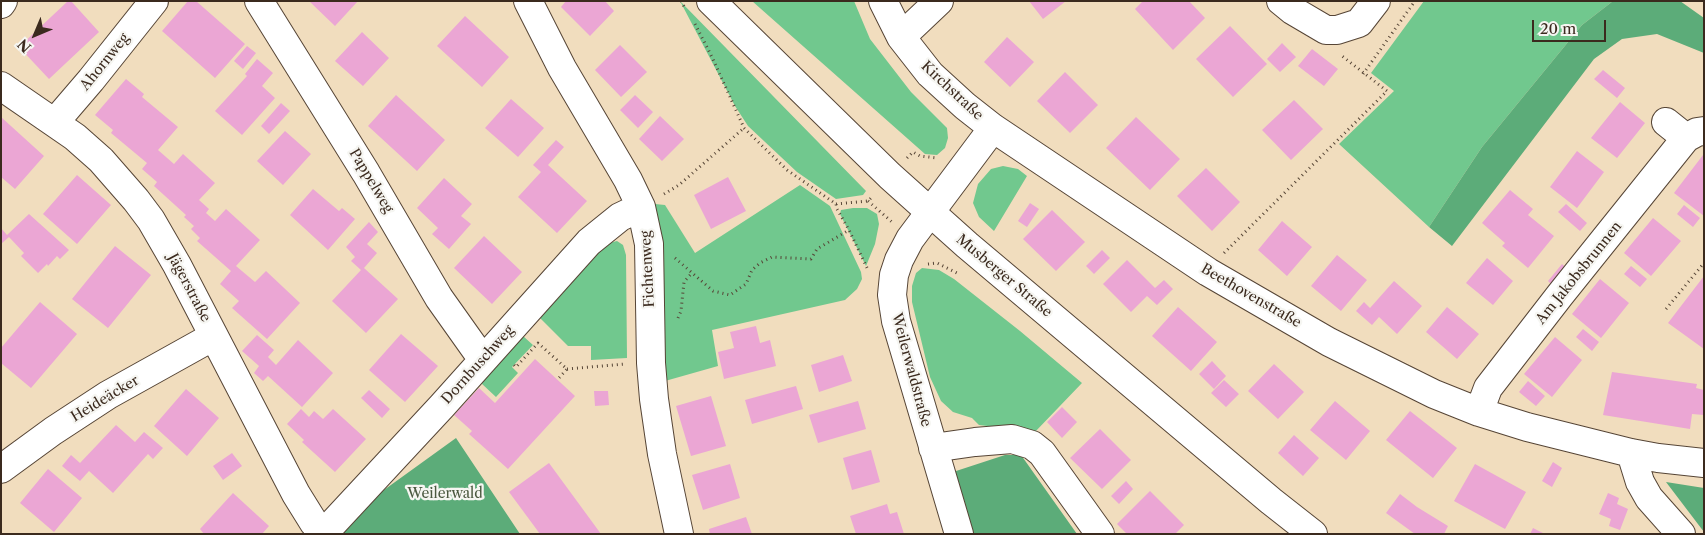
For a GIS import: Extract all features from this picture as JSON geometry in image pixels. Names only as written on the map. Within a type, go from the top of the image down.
[{"type":"street","name":"Ahornweg","points":[[55,122],[110,58],[154,1]]},
{"type":"street","name":"Pappelweg","points":[[260,1],[361,165],[439,298],[489,354]]},
{"type":"street","name":"Fichtenweg","points":[[528,1],[562,68],[628,180],[641,207],[649,244],[650,336],[654,399],[662,454],[679,534]]},
{"type":"street","name":"Kirchstraße","points":[[883,1],[901,37],[930,74],[965,106],[993,128]]},
{"type":"street","points":[[901,37],[940,1]]},
{"type":"street","points":[[1281,1],[1292,10],[1326,30],[1337,30],[1359,23],[1376,1]]},
{"type":"street","name":"Musberger Straße","points":[[698,12],[890,176],[1031,300],[1313,534]]},
{"type":"street","name":"Jägerstraße","points":[[1,86],[55,122],[101,160],[136,200],[164,241],[296,494],[323,534]]},
{"type":"street","points":[[931,213],[993,128]]},
{"type":"street","name":"Beethovenstraße","points":[[993,128],[1208,272],[1329,342],[1434,394],[1479,412],[1527,427],[1631,453],[1704,463]]},
{"type":"street","name":"Am Jakobsbrunnen","points":[[1479,412],[1488,388],[1685,130]]},
{"type":"street","name":"Dornbuschweg","points":[[323,534],[589,242],[620,217],[641,207]]},
{"type":"street","name":"Weilerwaldstraße","points":[[931,213],[910,239],[899,260],[894,275],[892,295],[896,322],[903,347],[959,534]]},
{"type":"street","name":"Heideäcker","points":[[1,469],[60,426],[108,395],[214,336]]},
{"type":"street","points":[[933,448],[1012,439],[1032,445],[1042,453],[1100,534]]},
{"type":"street","points":[[1631,453],[1640,482],[1649,498],[1681,534]]},
{"type":"path","points":[[681,1],[698,12],[712,57],[744,128],[787,170],[836,204],[868,201],[913,152],[920,156],[942,158]]},
{"type":"path","points":[[1363,74],[1415,1]]},
{"type":"path","points":[[1230,248],[1387,91],[1343,57],[1326,30]]},
{"type":"path","points":[[641,207],[680,185],[744,128]]},
{"type":"path","points":[[836,204],[869,273],[877,284],[892,295]]},
{"type":"path","points":[[682,299],[684,282],[692,273],[713,291],[730,294],[746,284],[752,270],[760,263],[772,257],[811,259],[817,249],[850,230]]},
{"type":"path","points":[[922,268],[928,263],[937,263],[960,275]]},
{"type":"path","points":[[1666,309],[1704,263]]},
{"type":"path","points":[[489,354],[516,367],[538,344],[567,369]]},
{"type":"path","points":[[557,380],[567,369],[630,364]]},
{"type":"green space","points":[[680,1],[866,191],[863,195],[836,199],[797,172],[748,126],[735,106]]},
{"type":"green space","points":[[752,1],[854,1],[870,39],[911,92],[947,128],[948,138],[945,148],[937,155],[925,154]]},
{"type":"green space","points":[[1424,1],[1613,1],[1582,25],[1482,147],[1429,227],[1339,144],[1394,91],[1371,73]]},
{"type":"green space","points":[[1613,1],[1680,1],[1704,18],[1704,53],[1657,34],[1622,39],[1594,59],[1452,246],[1429,227],[1482,147],[1582,25]]},
{"type":"green space","points":[[1003,166],[1018,169],[1027,176],[994,231],[979,217],[973,203],[978,184],[991,169]]},
{"type":"green space","points":[[800,185],[830,206],[861,272],[862,279],[857,289],[845,300],[712,330],[718,366],[658,383],[651,207],[655,204],[665,205],[695,253]]},
{"type":"green space","points":[[867,208],[877,214],[879,224],[875,244],[866,266],[840,214],[841,210]]},
{"type":"green space","points":[[617,241],[623,245],[626,255],[627,358],[591,360],[591,346],[568,346],[539,317],[605,244]]},
{"type":"green space","points":[[922,268],[939,270],[954,279],[1082,383],[1034,433],[979,425],[972,418],[953,412],[941,401],[930,377],[912,302],[912,286],[916,273]]},
{"type":"green space","points":[[523,336],[533,345],[512,367],[518,373],[496,397],[481,383]]},
{"type":"green space","name":"Weilerwald","points":[[456,438],[520,534],[323,534]]},
{"type":"green space","points":[[1005,455],[1021,455],[1077,534],[966,534],[953,472]]},
{"type":"green space","points":[[1666,482],[1704,488],[1704,532]]},
{"type":"building","points":[[68,1],[71,1],[99,32],[49,79],[19,47]]},
{"type":"building","points":[[188,1],[196,1],[245,44],[215,78],[162,31]]},
{"type":"building","points":[[309,1],[358,1],[335,26]]},
{"type":"building","points":[[566,1],[605,1],[614,11],[590,36],[561,7]]},
{"type":"building","points":[[1029,1],[1066,1],[1043,19]]},
{"type":"building","points":[[1143,1],[1189,1],[1205,18],[1173,50],[1135,9]]},
{"type":"building","points":[[465,16],[509,57],[482,87],[437,46]]},
{"type":"building","points":[[1230,26],[1267,64],[1233,97],[1196,59]]},
{"type":"building","points":[[362,32],[389,58],[363,86],[335,61]]},
{"type":"building","points":[[1007,37],[1034,62],[1010,87],[984,62]]},
{"type":"building","points":[[1282,43],[1296,57],[1280,72],[1267,59]]},
{"type":"building","points":[[620,45],[647,72],[621,97],[595,70]]},
{"type":"building","points":[[247,46],[256,53],[243,69],[234,61]]},
{"type":"building","points":[[1312,49],[1338,69],[1324,86],[1298,66]]},
{"type":"building","points":[[257,59],[273,73],[262,86],[275,98],[242,135],[215,111],[247,76],[245,74]]},
{"type":"building","points":[[1603,70],[1625,88],[1617,98],[1594,79]]},
{"type":"building","points":[[1065,72],[1098,105],[1070,133],[1037,101]]},
{"type":"building","points":[[126,79],[144,94],[142,97],[178,127],[158,150],[174,164],[183,154],[215,183],[199,200],[209,209],[206,213],[215,221],[226,209],[260,240],[236,266],[255,282],[266,271],[300,303],[267,339],[232,308],[239,301],[220,284],[231,271],[197,241],[200,238],[191,229],[194,226],[184,217],[186,215],[154,186],[157,182],[142,169],[147,163],[111,133],[113,130],[95,115]]},
{"type":"building","points":[[396,95],[445,140],[417,171],[368,126]]},
{"type":"building","points":[[635,95],[653,112],[638,128],[620,110]]},
{"type":"building","points":[[511,99],[544,128],[518,157],[485,128]]},
{"type":"building","points":[[1294,100],[1323,129],[1291,160],[1262,130]]},
{"type":"building","points":[[1620,102],[1645,123],[1617,158],[1591,138]]},
{"type":"building","points":[[281,103],[290,111],[269,134],[261,126]]},
{"type":"building","points":[[660,116],[684,139],[662,161],[639,139]]},
{"type":"building","points":[[1,117],[44,156],[15,189],[1,177]]},
{"type":"building","points":[[1136,117],[1180,159],[1150,190],[1106,148]]},
{"type":"building","points":[[285,131],[311,154],[283,185],[257,161]]},
{"type":"building","points":[[556,140],[564,147],[548,165],[587,201],[557,233],[518,197],[541,172],[533,165]]},
{"type":"building","points":[[1577,151],[1604,172],[1577,208],[1550,187]]},
{"type":"building","points":[[1704,156],[1704,216],[1674,193]]},
{"type":"building","points":[[1206,168],[1240,202],[1212,231],[1177,196]]},
{"type":"building","points":[[77,175],[111,205],[77,244],[43,214]]},
{"type":"building","points":[[728,177],[746,211],[711,229],[694,195]]},
{"type":"building","points":[[444,178],[472,204],[461,216],[471,224],[449,249],[432,234],[438,228],[417,208]]},
{"type":"building","points":[[313,189],[339,211],[342,208],[355,219],[328,250],[290,215]]},
{"type":"building","points":[[1510,190],[1533,209],[1528,215],[1554,236],[1528,268],[1502,246],[1505,243],[1482,223]]},
{"type":"building","points":[[1030,203],[1039,209],[1027,227],[1018,221]]},
{"type":"building","points":[[1566,204],[1587,223],[1580,231],[1558,212]]},
{"type":"building","points":[[1684,205],[1700,218],[1693,227],[1677,214]]},
{"type":"building","points":[[1052,210],[1085,242],[1056,271],[1023,239]]},
{"type":"building","points":[[29,214],[69,250],[60,259],[57,256],[38,273],[21,256],[24,253],[9,237],[1,244],[1,228],[7,235]]},
{"type":"building","points":[[1653,218],[1681,241],[1651,276],[1624,253]]},
{"type":"building","points":[[1282,221],[1312,247],[1287,276],[1258,250]]},
{"type":"building","points":[[369,222],[378,232],[367,244],[377,253],[364,268],[398,299],[366,333],[332,301],[361,270],[351,261],[355,257],[346,247]]},
{"type":"building","points":[[484,236],[522,272],[492,304],[454,268]]},
{"type":"building","points":[[115,246],[151,275],[108,328],[72,299]]},
{"type":"building","points":[[1102,250],[1110,258],[1094,274],[1086,266]]},
{"type":"building","points":[[1337,255],[1367,280],[1341,311],[1311,286]]},
{"type":"building","points":[[1487,258],[1513,281],[1493,305],[1466,283]]},
{"type":"building","points":[[1127,260],[1155,288],[1164,280],[1173,289],[1157,305],[1147,296],[1131,312],[1103,284]]},
{"type":"building","points":[[1562,264],[1572,273],[1557,290],[1548,281]]},
{"type":"building","points":[[1631,266],[1647,279],[1640,287],[1624,274]]},
{"type":"building","points":[[1704,276],[1704,349],[1668,323]]},
{"type":"building","points":[[1600,279],[1629,303],[1601,338],[1572,314]]},
{"type":"building","points":[[1394,281],[1422,306],[1397,334],[1379,317],[1372,325],[1356,311],[1364,302],[1370,308]]},
{"type":"building","points":[[40,302],[77,334],[31,388],[1,363],[1,348]]},
{"type":"building","points":[[1178,307],[1217,342],[1191,371],[1152,336]]},
{"type":"building","points":[[1447,307],[1479,334],[1457,359],[1426,332]]},
{"type":"building","points":[[756,326],[760,343],[770,340],[776,366],[724,379],[718,352],[734,348],[730,332]]},
{"type":"building","points":[[1583,329],[1599,342],[1592,351],[1576,337]]},
{"type":"building","points":[[401,334],[438,366],[405,402],[369,370]]},
{"type":"building","points":[[257,335],[274,350],[268,357],[276,365],[298,340],[333,373],[302,407],[268,376],[263,381],[254,373],[259,366],[242,351]]},
{"type":"building","points":[[1555,337],[1582,360],[1552,397],[1524,374]]},
{"type":"building","points":[[843,355],[852,381],[819,392],[811,365]]},
{"type":"building","points":[[535,359],[575,396],[508,469],[469,434],[472,431],[454,415],[479,388],[495,403]]},
{"type":"building","points":[[1212,361],[1226,376],[1214,389],[1199,374]]},
{"type":"building","points":[[1274,364],[1304,392],[1278,419],[1248,391]]},
{"type":"building","points":[[1612,372],[1697,384],[1696,388],[1704,390],[1704,415],[1692,414],[1690,429],[1603,415]]},
{"type":"building","points":[[1224,380],[1239,394],[1226,407],[1211,393]]},
{"type":"building","points":[[1528,381],[1545,396],[1536,406],[1519,392]]},
{"type":"building","points":[[796,386],[803,409],[752,424],[745,400]]},
{"type":"building","points":[[186,389],[219,418],[187,456],[154,426]]},
{"type":"building","points":[[369,390],[390,409],[382,418],[361,398]]},
{"type":"building","points":[[594,391],[608,391],[609,405],[595,406]]},
{"type":"building","points":[[711,396],[726,446],[691,456],[676,406]]},
{"type":"building","points":[[858,401],[866,429],[818,443],[809,415]]},
{"type":"building","points":[[1335,401],[1370,431],[1346,460],[1310,430]]},
{"type":"building","points":[[1062,407],[1077,422],[1062,438],[1047,422]]},
{"type":"building","points":[[301,409],[309,417],[314,411],[323,419],[333,409],[366,439],[335,472],[302,442],[304,440],[287,424]]},
{"type":"building","points":[[1410,411],[1457,448],[1433,478],[1386,440]]},
{"type":"building","points":[[116,425],[135,442],[144,432],[163,448],[153,459],[148,454],[113,493],[89,471],[80,481],[62,466],[71,455],[80,463]]},
{"type":"building","points":[[1100,429],[1131,460],[1102,489],[1070,458]]},
{"type":"building","points":[[1294,435],[1319,458],[1303,476],[1278,453]]},
{"type":"building","points":[[871,450],[880,482],[852,490],[843,458]]},
{"type":"building","points":[[232,453],[242,466],[223,480],[213,466]]},
{"type":"building","points":[[1553,462],[1562,468],[1552,487],[1542,481]]},
{"type":"building","points":[[549,463],[601,534],[540,534],[509,492]]},
{"type":"building","points":[[730,464],[740,498],[703,510],[692,475]]},
{"type":"building","points":[[1475,464],[1526,492],[1505,529],[1454,501]]},
{"type":"building","points":[[48,469],[82,498],[54,532],[20,503]]},
{"type":"building","points":[[1126,481],[1133,489],[1119,504],[1111,496]]},
{"type":"building","points":[[1150,491],[1184,525],[1175,534],[1127,534],[1117,524]]},
{"type":"building","points":[[233,493],[269,526],[262,534],[204,534],[200,529]]},
{"type":"building","points":[[1608,493],[1619,498],[1617,504],[1628,509],[1620,530],[1609,526],[1611,519],[1599,514]]},
{"type":"building","points":[[1400,494],[1448,526],[1444,534],[1415,534],[1386,513]]},
{"type":"building","points":[[887,504],[890,514],[897,512],[904,534],[856,534],[850,516]]},
{"type":"building","points":[[746,517],[752,534],[710,534],[709,529]]},
{"type":"building","points":[[1533,528],[1545,534],[1530,534]]}]
